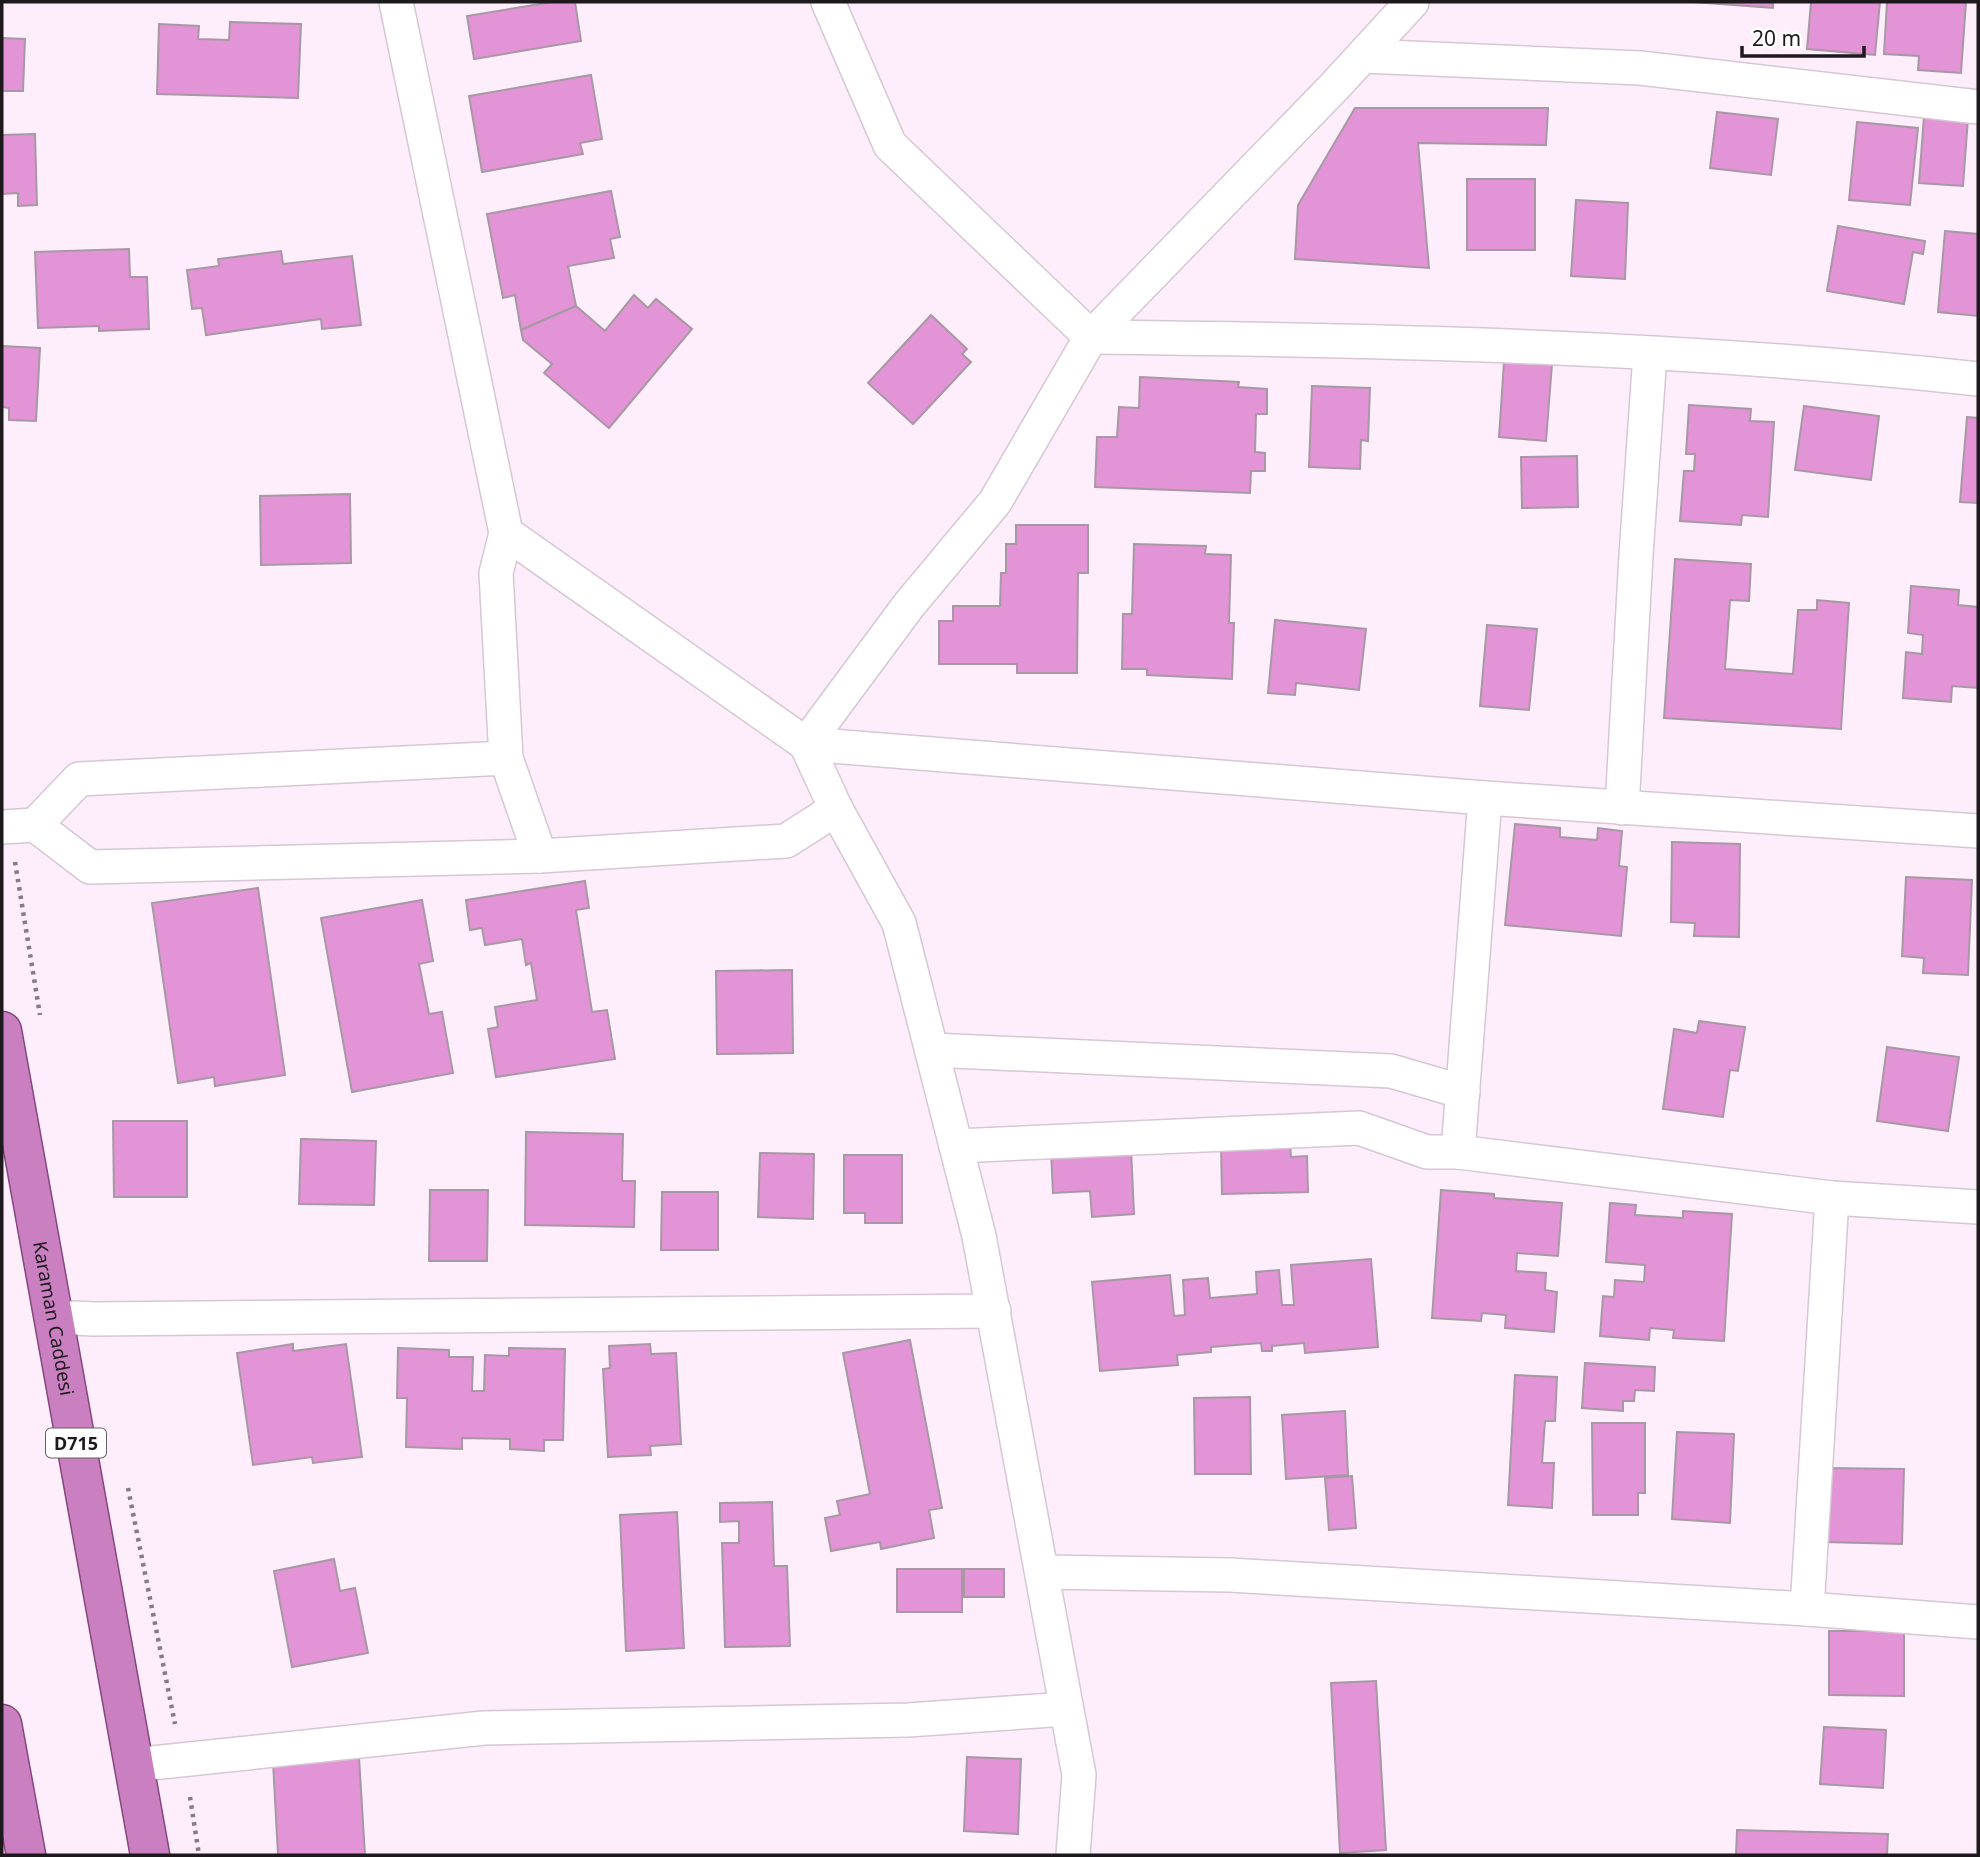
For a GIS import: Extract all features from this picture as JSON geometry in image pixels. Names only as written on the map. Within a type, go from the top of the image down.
[{"type":"highway","name":"Karaman Caddesi","points":[[2,1031],[150,1855]]},
{"type":"highway","points":[[2,1724],[26,1855]]},
{"type":"street","points":[[396,2],[506,533],[496,573],[506,758],[540,856]]},
{"type":"street","points":[[806,744],[909,605],[995,502],[1091,337],[1412,2]]},
{"type":"street","points":[[830,3],[890,145],[1091,337],[1362,340],[1650,354],[1978,379]]},
{"type":"street","points":[[1363,55],[1640,68],[1978,107]]},
{"type":"street","points":[[1622,808],[1650,354]]},
{"type":"street","points":[[506,533],[806,744],[836,809],[899,923],[979,1236],[1043,1572],[1079,1775],[1073,1855]]},
{"type":"street","points":[[806,744],[1485,798],[1978,831]]},
{"type":"street","points":[[35,825],[79,779],[506,758]]},
{"type":"street","points":[[1458,1153],[1485,798]]},
{"type":"street","points":[[2,827],[35,825],[90,867],[540,856],[786,841],[836,809]]},
{"type":"street","points":[[932,1050],[1391,1071],[1463,1092]]},
{"type":"street","points":[[956,1146],[1359,1128],[1427,1152],[1458,1153],[1832,1198],[1978,1207]]},
{"type":"street","points":[[1807,1609],[1832,1198]]},
{"type":"street","points":[[54,1317],[93,1320],[994,1311]]},
{"type":"street","points":[[1043,1572],[1230,1575],[1807,1609],[1978,1622]]},
{"type":"street","points":[[133,1765],[484,1728],[908,1720],[1066,1709]]},
{"type":"path","points":[[128,1486],[177,1732]]},
{"type":"path","points":[[189,1794],[199,1855]]},
{"type":"building","points":[[552,2],[575,2],[581,41],[474,59],[467,16]]},
{"type":"building","points":[[1693,2],[1773,2],[1773,8]]},
{"type":"building","points":[[1811,2],[1880,2],[1875,55],[1807,49]]},
{"type":"building","points":[[1887,2],[1966,2],[1961,73],[1918,70],[1919,56],[1884,54]]},
{"type":"building","points":[[230,22],[301,24],[298,98],[157,94],[159,24],[199,26],[198,39],[229,40]]},
{"type":"building","points":[[2,38],[25,39],[23,91],[2,91]]},
{"type":"building","points":[[591,75],[602,139],[580,143],[583,154],[482,172],[469,96]]},
{"type":"building","points":[[1355,108],[1548,108],[1546,145],[1418,143],[1429,268],[1295,259],[1298,205]]},
{"type":"building","points":[[1717,112],[1778,119],[1771,175],[1710,168]]},
{"type":"building","points":[[1924,116],[1968,118],[1963,186],[1919,183]]},
{"type":"building","points":[[1857,122],[1918,128],[1910,205],[1849,200]]},
{"type":"building","points":[[35,134],[37,205],[18,206],[18,193],[2,194],[2,135]]},
{"type":"building","points":[[1467,179],[1535,179],[1535,250],[1467,250]]},
{"type":"building","points":[[611,191],[620,237],[610,239],[614,258],[568,266],[576,306],[521,330],[515,295],[503,298],[487,214]]},
{"type":"building","points":[[1576,200],[1628,203],[1625,279],[1571,276]]},
{"type":"building","points":[[1838,226],[1925,241],[1923,254],[1913,252],[1904,304],[1827,291]]},
{"type":"building","points":[[1945,231],[1978,234],[1978,316],[1938,312]]},
{"type":"building","points":[[129,249],[130,277],[147,277],[149,329],[99,331],[99,326],[38,328],[35,252]]},
{"type":"building","points":[[281,251],[283,264],[352,256],[361,325],[322,329],[321,319],[206,335],[202,308],[192,309],[187,270],[219,266],[218,259]]},
{"type":"building","points":[[634,295],[648,308],[656,299],[692,329],[609,428],[544,373],[552,364],[523,340],[521,330],[576,306],[605,331]]},
{"type":"building","points":[[931,315],[967,349],[962,354],[971,362],[913,424],[868,383]]},
{"type":"building","points":[[2,346],[40,348],[36,421],[9,420],[9,408],[2,407]]},
{"type":"building","points":[[1504,362],[1552,364],[1546,441],[1499,437]]},
{"type":"building","points":[[1140,377],[1239,382],[1238,387],[1267,389],[1267,414],[1256,414],[1255,452],[1265,453],[1265,471],[1251,471],[1250,493],[1095,487],[1097,437],[1117,437],[1119,407],[1139,408]]},
{"type":"building","points":[[1312,386],[1370,388],[1368,441],[1361,440],[1360,469],[1309,467]]},
{"type":"building","points":[[1689,405],[1751,409],[1750,421],[1774,422],[1768,517],[1742,515],[1741,525],[1680,521],[1684,471],[1694,471],[1695,454],[1686,454]]},
{"type":"building","points":[[1804,406],[1879,416],[1871,480],[1795,470]]},
{"type":"building","points":[[1967,417],[1978,418],[1978,503],[1960,502]]},
{"type":"building","points":[[1577,456],[1578,507],[1522,508],[1521,457]]},
{"type":"building","points":[[350,494],[351,563],[261,565],[260,496]]},
{"type":"building","points":[[1016,525],[1088,525],[1088,573],[1078,573],[1077,673],[1017,673],[1017,664],[939,664],[939,621],[953,621],[953,606],[1000,606],[1001,573],[1006,573],[1006,544],[1016,544]]},
{"type":"building","points":[[1134,544],[1206,546],[1205,554],[1231,555],[1229,623],[1234,623],[1232,679],[1147,675],[1147,669],[1122,669],[1123,614],[1132,614]]},
{"type":"building","points":[[1675,559],[1751,564],[1749,601],[1730,600],[1725,669],[1793,674],[1798,610],[1817,610],[1817,600],[1849,603],[1841,729],[1664,718]]},
{"type":"building","points":[[1911,586],[1959,590],[1958,605],[1978,607],[1978,688],[1952,686],[1951,702],[1903,698],[1906,652],[1922,654],[1923,635],[1908,633]]},
{"type":"building","points":[[1275,620],[1366,629],[1359,690],[1296,683],[1295,695],[1268,693]]},
{"type":"building","points":[[1487,625],[1537,629],[1529,710],[1480,706]]},
{"type":"building","points":[[1515,824],[1560,828],[1560,837],[1597,840],[1598,828],[1622,831],[1619,866],[1627,867],[1621,936],[1505,925]]},
{"type":"building","points":[[1672,842],[1740,844],[1739,937],[1694,936],[1695,923],[1671,922]]},
{"type":"building","points":[[1906,877],[1972,880],[1968,975],[1923,973],[1924,958],[1902,956]]},
{"type":"building","points":[[585,881],[589,908],[576,910],[592,1012],[607,1010],[615,1059],[496,1077],[488,1029],[498,1027],[495,1007],[537,1000],[531,963],[526,965],[522,939],[485,945],[482,928],[470,930],[466,900]]},
{"type":"building","points":[[258,888],[285,1075],[215,1086],[214,1077],[178,1083],[152,903]]},
{"type":"building","points":[[422,900],[433,961],[419,964],[429,1014],[442,1012],[453,1073],[352,1092],[321,918]]},
{"type":"building","points":[[792,970],[793,1053],[717,1054],[716,971]]},
{"type":"building","points":[[1699,1021],[1745,1027],[1738,1071],[1730,1070],[1723,1117],[1663,1109],[1674,1029],[1697,1033]]},
{"type":"building","points":[[1887,1047],[1959,1057],[1948,1131],[1877,1121]]},
{"type":"building","points":[[113,1121],[187,1121],[187,1197],[114,1197]]},
{"type":"building","points":[[526,1132],[623,1134],[622,1181],[635,1181],[634,1227],[525,1225]]},
{"type":"building","points":[[301,1139],[376,1141],[374,1205],[299,1204]]},
{"type":"building","points":[[1290,1143],[1291,1157],[1307,1156],[1308,1192],[1222,1194],[1221,1145]]},
{"type":"building","points":[[1131,1148],[1134,1214],[1092,1217],[1090,1191],[1053,1193],[1051,1152]]},
{"type":"building","points":[[760,1153],[814,1154],[813,1219],[758,1217]]},
{"type":"building","points":[[844,1155],[902,1155],[902,1223],[865,1223],[865,1213],[844,1213]]},
{"type":"building","points":[[430,1190],[488,1190],[487,1261],[429,1261]]},
{"type":"building","points":[[1441,1190],[1494,1194],[1494,1198],[1562,1203],[1558,1256],[1517,1253],[1516,1271],[1546,1273],[1545,1290],[1557,1292],[1554,1332],[1505,1328],[1506,1315],[1482,1313],[1481,1321],[1432,1318]]},
{"type":"building","points":[[662,1192],[718,1192],[718,1250],[661,1250]]},
{"type":"building","points":[[1610,1203],[1636,1205],[1635,1215],[1683,1218],[1683,1211],[1732,1214],[1724,1341],[1673,1338],[1674,1330],[1650,1328],[1649,1340],[1600,1336],[1603,1296],[1614,1297],[1615,1280],[1644,1282],[1645,1265],[1606,1262]]},
{"type":"building","points":[[1371,1259],[1378,1347],[1305,1353],[1304,1343],[1272,1346],[1272,1351],[1262,1351],[1261,1343],[1211,1347],[1211,1352],[1177,1355],[1178,1365],[1100,1371],[1092,1282],[1170,1275],[1174,1316],[1185,1315],[1183,1280],[1208,1278],[1210,1298],[1257,1294],[1256,1272],[1279,1270],[1282,1305],[1294,1305],[1291,1265]]},
{"type":"building","points":[[910,1340],[942,1508],[929,1510],[934,1538],[881,1549],[880,1542],[831,1551],[825,1518],[840,1515],[837,1501],[870,1494],[843,1353]]},
{"type":"building","points":[[293,1344],[293,1351],[346,1344],[362,1457],[313,1463],[312,1457],[253,1465],[237,1353]]},
{"type":"building","points":[[650,1344],[651,1354],[676,1353],[681,1444],[650,1446],[651,1455],[608,1457],[603,1369],[610,1368],[609,1346]]},
{"type":"building","points":[[398,1348],[449,1350],[449,1357],[473,1357],[472,1391],[484,1391],[485,1355],[509,1356],[509,1348],[565,1349],[563,1440],[544,1440],[544,1451],[510,1449],[510,1439],[462,1438],[462,1449],[406,1447],[407,1398],[397,1398]]},
{"type":"building","points":[[1585,1363],[1655,1367],[1654,1391],[1635,1390],[1634,1401],[1623,1401],[1623,1411],[1582,1408]]},
{"type":"building","points":[[1515,1375],[1557,1377],[1555,1421],[1545,1421],[1542,1463],[1554,1463],[1552,1508],[1508,1505]]},
{"type":"building","points":[[1250,1397],[1251,1474],[1195,1474],[1194,1398]]},
{"type":"building","points":[[1345,1411],[1348,1475],[1286,1479],[1282,1415]]},
{"type":"building","points":[[1592,1423],[1645,1423],[1645,1493],[1638,1493],[1638,1515],[1593,1515]]},
{"type":"building","points":[[1677,1432],[1734,1434],[1730,1523],[1672,1519]]},
{"type":"building","points":[[1825,1468],[1904,1469],[1902,1544],[1824,1542]]},
{"type":"building","points":[[1352,1476],[1356,1528],[1329,1530],[1325,1478]]},
{"type":"building","points":[[772,1502],[774,1566],[787,1566],[790,1646],[725,1647],[722,1543],[739,1543],[739,1521],[720,1522],[720,1503]]},
{"type":"building","points":[[677,1512],[684,1648],[626,1651],[620,1515]]},
{"type":"building","points":[[334,1559],[340,1591],[355,1588],[368,1653],[292,1667],[274,1571]]},
{"type":"building","points":[[897,1569],[962,1569],[962,1612],[897,1612]]},
{"type":"building","points":[[964,1569],[1004,1569],[1004,1597],[964,1597]]},
{"type":"building","points":[[1829,1631],[1904,1631],[1904,1696],[1829,1695]]},
{"type":"building","points":[[1376,1681],[1386,1850],[1340,1853],[1331,1683]]},
{"type":"building","points":[[1824,1727],[1886,1730],[1883,1788],[1820,1784]]},
{"type":"building","points":[[359,1757],[365,1855],[278,1855],[273,1762]]},
{"type":"building","points":[[967,1757],[1021,1759],[1018,1834],[964,1831]]},
{"type":"building","points":[[1737,1830],[1888,1834],[1887,1855],[1736,1855]]}]
